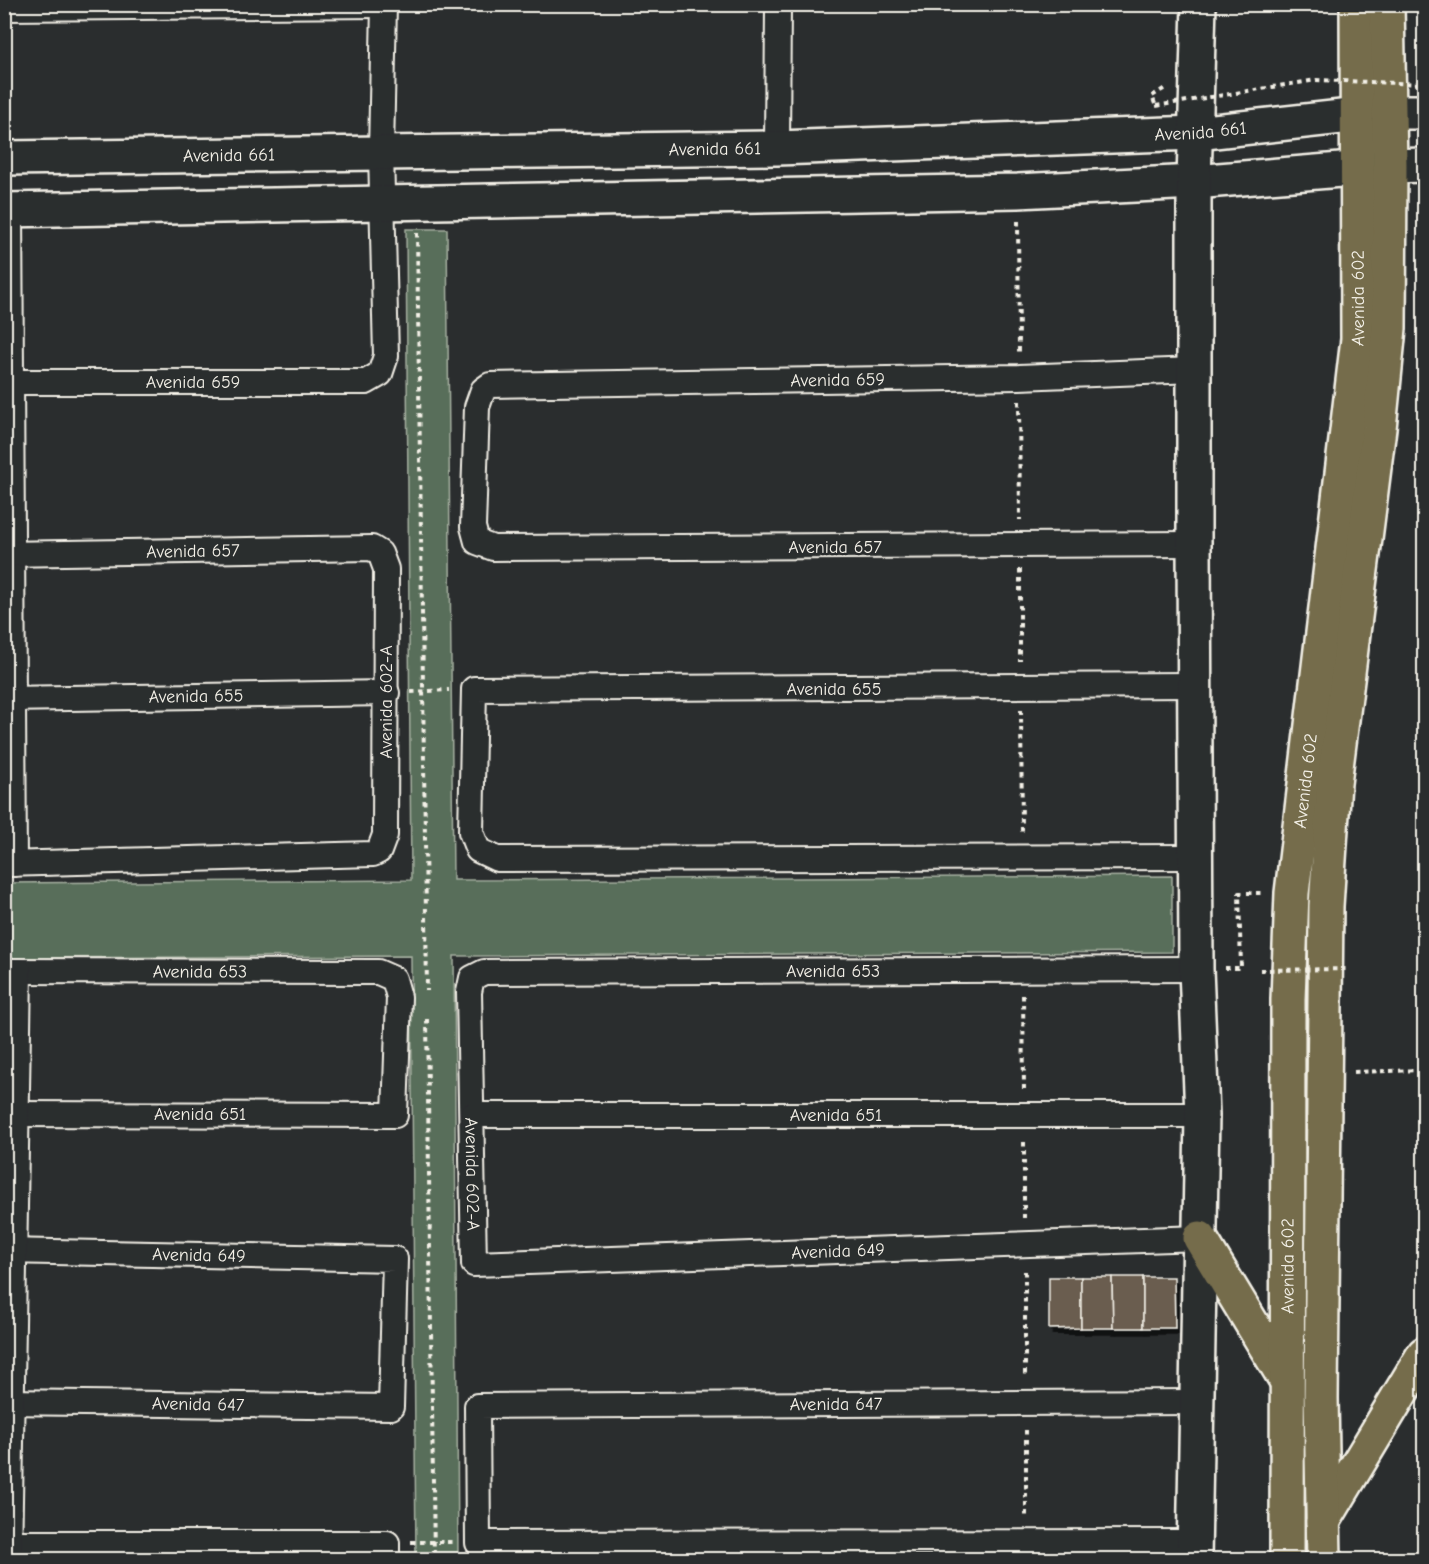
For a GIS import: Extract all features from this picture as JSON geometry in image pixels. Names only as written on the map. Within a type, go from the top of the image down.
[{"type":"main road","name":"Avenida 602","points":[[1323,1560],[1321,1398],[1326,906],[1334,783],[1379,428],[1389,328],[1390,165],[1372,114],[1357,4]]},
{"type":"main road","name":"Avenida 602","points":[[1287,1560],[1288,999],[1292,893],[1358,339],[1358,168],[1372,114],[1387,4]]},
{"type":"main road","points":[[1200,1238],[1287,1381]]},
{"type":"main road","points":[[1323,1522],[1425,1354]]},
{"type":"street","points":[[777,148],[778,4]]},
{"type":"street","points":[[478,1542],[1194,1551],[1202,1115],[1196,969],[1194,686],[1194,182],[1199,4]]},
{"type":"street","points":[[4,8],[384,5],[382,203]]},
{"type":"street","name":"Avenida 661","points":[[4,158],[777,148],[1196,133],[1372,114],[1425,112]]},
{"type":"street","points":[[9,864],[7,210],[1018,192],[1194,182],[1390,165],[1425,165]]},
{"type":"street","name":"Avenida 659","points":[[8,382],[366,381],[380,374],[386,356],[382,203]]},
{"type":"street","name":"Avenida 659","points":[[477,542],[473,527],[477,407],[483,390],[499,384],[1018,377],[1194,370]]},
{"type":"street","name":"Avenida 657","points":[[477,542],[493,548],[1194,544]]},
{"type":"street","name":"Avenida 657","points":[[8,554],[364,547],[380,553]]},
{"type":"street","name":"Avenida 602-A","points":[[9,864],[366,856],[379,850],[385,835],[387,693],[386,569],[380,553]]},
{"type":"street","name":"Avenida 655","points":[[474,689],[1194,686]]},
{"type":"street","points":[[474,689],[471,832],[478,850],[497,859],[1196,857]]},
{"type":"street","name":"Avenida 655","points":[[9,699],[387,693]]},
{"type":"street","name":"Avenida 653","points":[[472,978],[484,972],[1196,969]]},
{"type":"street","points":[[12,971],[8,1548],[387,1551]]},
{"type":"street","name":"Avenida 653","points":[[12,971],[378,972],[394,978],[399,997],[395,1115]]},
{"type":"street","name":"Avenida 602-A","points":[[472,978],[469,992],[474,1264]]},
{"type":"street","name":"Avenida 651","points":[[10,1114],[395,1115]]},
{"type":"street","name":"Avenida 651","points":[[472,1115],[1202,1115]]},
{"type":"street","name":"Avenida 649","points":[[474,1264],[1200,1238]]},
{"type":"street","name":"Avenida 649","points":[[10,1251],[394,1259],[391,1407]]},
{"type":"street","name":"Avenida 647","points":[[8,1402],[391,1407]]},
{"type":"street","name":"Avenida 647","points":[[478,1542],[477,1406],[1196,1402]]},
{"type":"path","points":[[1156,106],[1316,80],[1425,84]]},
{"type":"path","points":[[417,203],[427,995]]},
{"type":"path","points":[[387,693],[474,689]]},
{"type":"path","points":[[1196,969],[1241,968],[1239,893],[1292,893]]},
{"type":"path","points":[[1260,970],[1349,969]]},
{"type":"path","points":[[427,1007],[434,1560]]},
{"type":"path","points":[[1354,1062],[1354,1072],[1425,1070]]},
{"type":"path","points":[[387,1551],[434,1542],[478,1542]]},
{"type":"green space","points":[[406,229],[447,229],[453,880],[1172,876],[1172,952],[454,956],[458,1560],[416,1559],[411,956],[4,958],[5,883],[411,880]]},
{"type":"building","points":[[1049,1277],[1081,1277],[1081,1328],[1049,1329]]},
{"type":"building","points":[[1081,1277],[1112,1277],[1113,1328],[1081,1328]]},
{"type":"building","points":[[1112,1277],[1143,1277],[1143,1328],[1113,1328]]},
{"type":"building","points":[[1143,1277],[1174,1277],[1175,1328],[1143,1328]]}]
